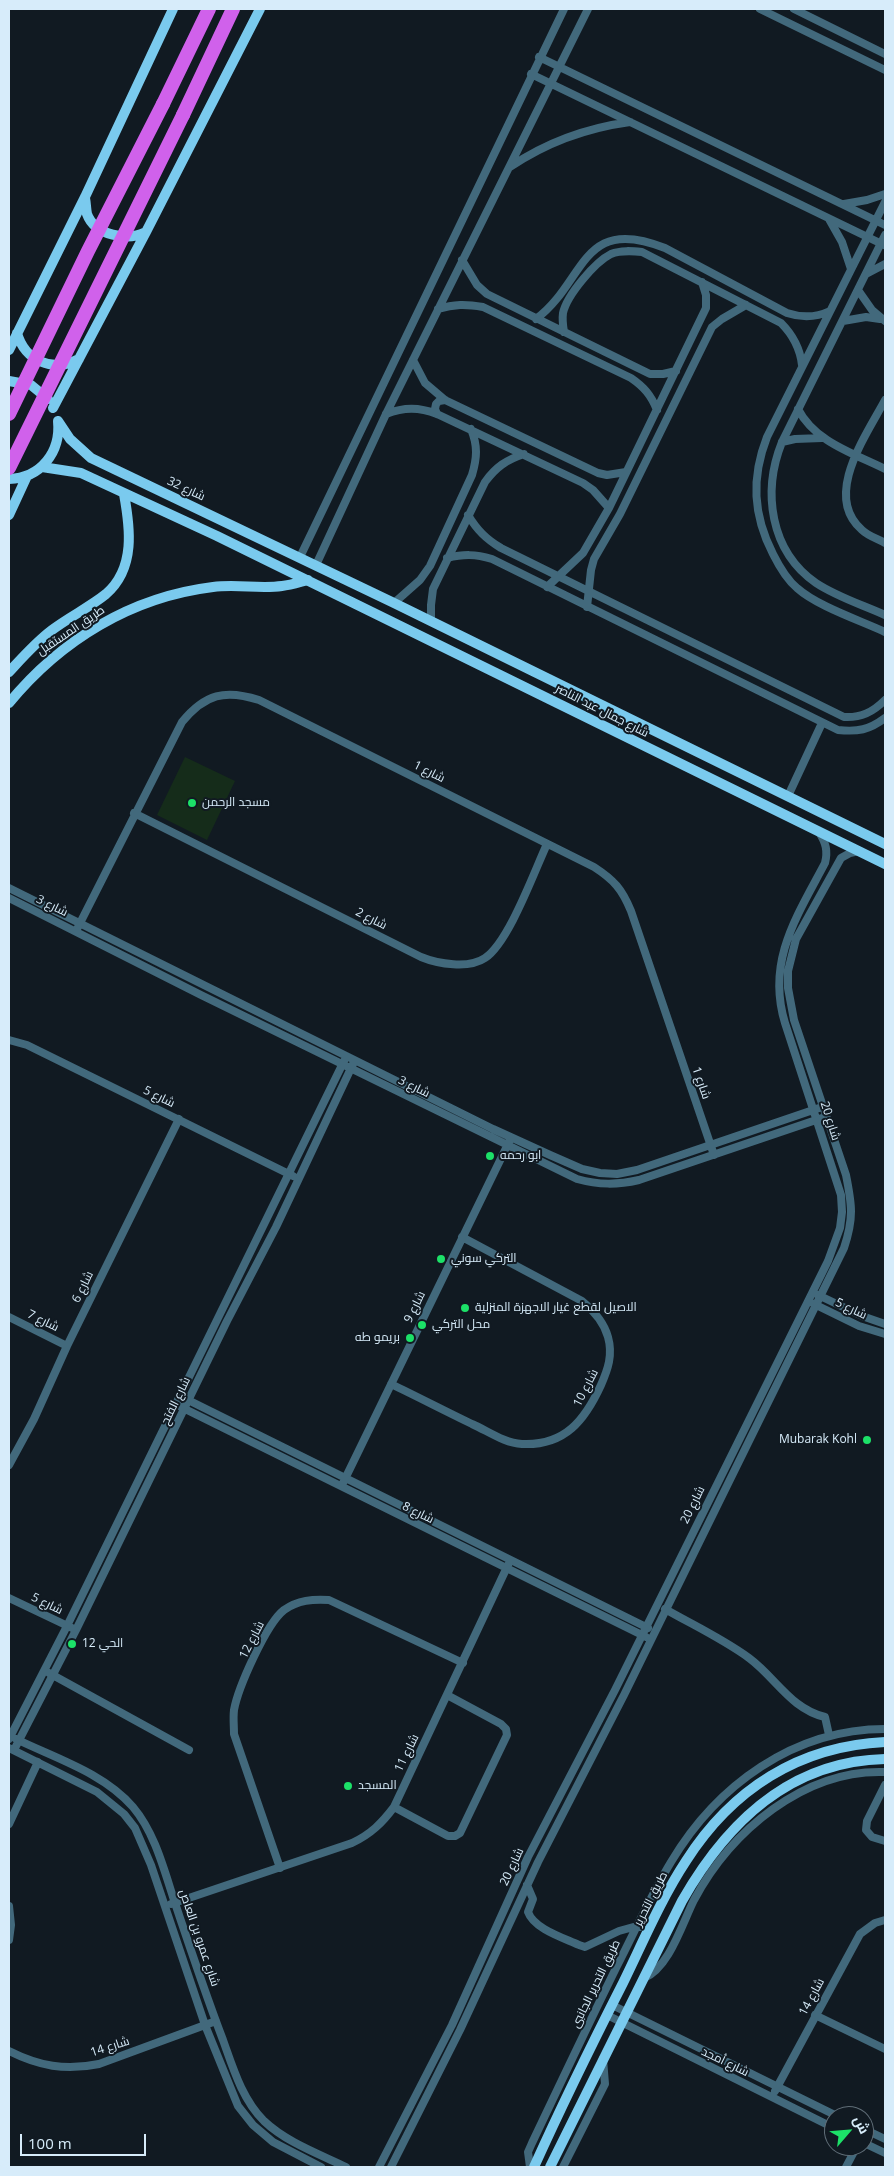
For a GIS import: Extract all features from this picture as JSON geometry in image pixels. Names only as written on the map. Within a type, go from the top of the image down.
[{"type":"highway","points":[[9,414],[209,9]]},
{"type":"highway","points":[[9,468],[183,115],[233,9]]},
{"type":"main road","points":[[9,350],[85,197],[173,9]]},
{"type":"main road","points":[[53,408],[146,232],[260,9]]},
{"type":"main road","points":[[85,197],[87,213],[92,222],[107,232],[130,237],[146,232]]},
{"type":"main road","points":[[17,333],[26,351],[41,362],[61,366],[79,359]]},
{"type":"main road","points":[[9,381],[23,383],[38,390],[53,408],[58,421],[56,446],[42,467],[27,476],[9,479]]},
{"type":"main road","name":"شارع 32","points":[[58,421],[70,439],[92,458],[316,565]]},
{"type":"main road","points":[[81,473],[84,464],[92,458]]},
{"type":"main road","points":[[42,467],[81,473],[308,580]]},
{"type":"main road","points":[[9,515],[27,476]]},
{"type":"main road","name":"طريق المستقبل","points":[[9,672],[51,630],[107,593],[119,578],[125,564],[130,534],[124,494]]},
{"type":"main road","name":"شارع جمال عبد الناصر","points":[[316,565],[885,844]]},
{"type":"main road","name":"شارع جمال عبد الناصر","points":[[308,580],[885,864]]},
{"type":"main road","name":"طريق المستقبل","points":[[9,703],[43,666],[66,647],[119,614],[150,601],[182,592],[216,586],[281,586],[308,580]]},
{"type":"main road","points":[[625,736],[633,731],[631,720]]},
{"type":"main road","points":[[656,752],[656,742],[665,736]]},
{"type":"main road","name":"طريق التحرير","points":[[534,2167],[648,1931],[678,1873],[697,1844],[731,1806],[772,1774],[810,1756],[836,1748],[860,1743],[885,1742]]},
{"type":"main road","points":[[550,2167],[682,1901],[699,1871],[728,1834],[754,1808],[796,1781],[839,1764],[885,1759]]},
{"type":"street","points":[[300,557],[539,57],[564,9]]},
{"type":"street","points":[[316,565],[386,414],[588,9]]},
{"type":"street","points":[[760,9],[885,70]]},
{"type":"street","points":[[794,9],[885,54]]},
{"type":"street","points":[[539,57],[885,225]]},
{"type":"street","points":[[531,74],[883,245]]},
{"type":"street","points":[[508,168],[533,152],[559,140],[594,128],[630,122]]},
{"type":"street","points":[[842,204],[867,200],[885,194]]},
{"type":"street","points":[[885,202],[802,366],[760,455],[755,477],[755,497],[762,530],[777,563],[787,578],[810,598],[885,632]]},
{"type":"street","points":[[828,217],[842,242],[851,269]]},
{"type":"street","points":[[885,235],[883,245],[866,274],[782,442],[773,469],[770,499],[773,518],[780,537],[789,554],[801,570],[816,582],[885,615]]},
{"type":"street","points":[[536,319],[552,305],[581,262],[594,250],[609,242],[626,238],[644,240],[665,248],[787,312],[809,317],[820,316],[830,311]]},
{"type":"street","points":[[564,332],[563,313],[590,270],[601,260],[613,253],[628,250],[642,252],[781,323],[796,342],[801,355],[802,366]]},
{"type":"street","points":[[462,260],[473,279],[487,294],[637,369],[650,374],[663,374],[676,370]]},
{"type":"street","points":[[866,274],[885,264]]},
{"type":"street","points":[[547,587],[583,553],[609,508],[706,308],[706,295],[702,282]]},
{"type":"street","points":[[563,289],[562,292],[566,298],[572,296]]},
{"type":"street","points":[[858,290],[864,300],[883,320]]},
{"type":"street","points":[[482,307],[479,304],[479,299],[482,295],[487,294]]},
{"type":"street","points":[[438,309],[453,304],[468,304],[482,307],[631,378],[647,391],[657,410]]},
{"type":"street","points":[[587,607],[594,559],[620,514],[712,328],[722,319],[746,305]]},
{"type":"street","points":[[781,323],[789,320],[787,312]]},
{"type":"street","points":[[843,321],[866,318],[883,320]]},
{"type":"street","points":[[701,320],[709,319],[712,328]]},
{"type":"street","points":[[413,360],[425,383],[445,400],[589,469],[607,475],[626,472]]},
{"type":"street","points":[[631,378],[639,376],[637,369]]},
{"type":"street","points":[[438,414],[435,409],[436,404],[439,401],[445,400]]},
{"type":"street","points":[[885,400],[856,455],[845,492],[847,506],[852,518],[861,530],[885,543]]},
{"type":"street","points":[[386,414],[412,408],[425,409],[438,414],[583,482],[609,508]]},
{"type":"street","points":[[798,409],[812,430],[822,438],[885,469]]},
{"type":"street","points":[[394,603],[420,580],[433,559],[472,475],[477,460],[477,444],[471,429]]},
{"type":"street","points":[[782,442],[822,438]]},
{"type":"street","points":[[431,621],[430,605],[433,589],[484,482],[495,469],[508,459],[524,454]]},
{"type":"street","points":[[583,482],[591,480],[592,472],[589,469]]},
{"type":"street","points":[[472,475],[480,475],[484,482]]},
{"type":"street","points":[[468,515],[476,529],[488,540],[558,577],[844,717],[856,718],[867,714],[885,700]]},
{"type":"street","points":[[583,553],[583,558],[586,561],[591,562],[594,559]]},
{"type":"street","points":[[433,559],[436,567],[462,554],[477,554],[492,560],[838,730],[855,732],[871,727],[885,718]]},
{"type":"street","name":"شارع 1","points":[[78,927],[134,813],[182,722],[192,709],[206,700],[222,695],[241,694],[260,700],[594,867],[611,878],[623,892],[632,910],[714,1155]]},
{"type":"street","points":[[788,796],[822,723]]},
{"type":"street","name":"شارع 2","points":[[134,813],[422,957],[429,960],[456,964],[483,960],[495,950],[509,927],[547,844]]},
{"type":"street","name":"شارع 20","points":[[379,2167],[448,2033],[528,1857],[607,1707],[641,1634],[835,1244],[842,1212],[837,1178],[780,1006],[778,977],[788,936],[825,863],[827,852],[825,841],[818,830]]},
{"type":"street","name":"شارع 20","points":[[391,2167],[460,2030],[527,1885],[604,1736],[652,1635],[844,1248],[850,1230],[852,1212],[846,1175],[789,1004],[788,971],[796,939],[841,858],[859,851]]},
{"type":"street","name":"شارع 3","points":[[9,888],[201,995],[577,1179],[598,1184],[620,1184],[639,1180],[826,1116]]},
{"type":"street","name":"شارع 3","points":[[9,898],[78,927],[356,1059],[511,1137],[582,1169],[617,1174],[636,1170],[823,1106]]},
{"type":"street","name":"شارع 5","points":[[9,1040],[27,1045],[299,1179]]},
{"type":"street","name":"شارع الفتح","points":[[9,1737],[68,1626],[347,1055]]},
{"type":"street","name":"شارع الفتح","points":[[12,1749],[20,1740],[76,1630],[299,1179],[356,1059]]},
{"type":"street","name":"شارع 6","points":[[9,1465],[34,1419],[67,1346],[179,1119]]},
{"type":"street","name":"شارع 9","points":[[341,1487],[511,1137]]},
{"type":"street","name":"شارع 10","points":[[390,1384],[498,1437],[521,1444],[557,1437],[577,1424],[590,1409],[608,1369],[610,1352],[608,1338],[595,1312],[575,1297],[462,1237]]},
{"type":"street","name":"شارع 5","points":[[812,1292],[862,1316],[885,1324]]},
{"type":"street","name":"شارع 5","points":[[808,1301],[859,1326],[885,1334]]},
{"type":"street","name":"شارع 7","points":[[9,1317],[67,1346]]},
{"type":"street","name":"شارع 8","points":[[181,1397],[645,1626],[652,1635]]},
{"type":"street","name":"شارع 8","points":[[177,1404],[341,1487],[641,1634],[652,1635]]},
{"type":"street","name":"شارع 11","points":[[165,1906],[363,1838],[382,1823],[394,1806],[448,1696],[510,1560]]},
{"type":"street","name":"شارع 5","points":[[9,1598],[76,1630]]},
{"type":"street","name":"شارع 12","points":[[280,1868],[234,1734],[234,1711],[239,1690],[271,1624],[284,1610],[298,1603],[313,1599],[329,1600],[463,1663]]},
{"type":"street","points":[[665,1609],[748,1657],[795,1703],[810,1713],[825,1717],[829,1735]]},
{"type":"street","points":[[44,1671],[190,1750]]},
{"type":"street","points":[[394,1806],[448,1836],[460,1833],[465,1824],[507,1735],[506,1729],[501,1724],[448,1696]]},
{"type":"street","name":"طريق التحرير الجانبى","points":[[530,2167],[528,2152],[532,2143],[671,1861],[689,1835],[731,1789],[768,1761],[829,1735],[849,1731],[885,1729]]},
{"type":"street","name":"شارع عمرو بن العاص","points":[[9,1737],[20,1740],[103,1782],[133,1807],[153,1841],[239,2084],[250,2103],[264,2120],[281,2134],[346,2167]]},
{"type":"street","name":"شارع عمرو بن العاص","points":[[12,1749],[98,1792],[124,1814],[143,1845],[205,2025],[229,2088],[238,2106],[252,2125],[273,2142],[321,2167]]},
{"type":"street","points":[[9,1824],[38,1762]]},
{"type":"street","points":[[644,1978],[661,1965],[695,1898],[737,1842],[758,1820],[789,1799],[822,1783],[857,1773],[885,1772]]},
{"type":"street","points":[[885,1785],[867,1821],[866,1830],[872,1837],[885,1841]]},
{"type":"street","points":[[527,1885],[533,1899],[528,1912],[530,1918],[542,1927],[579,1946],[587,1946],[618,1931],[638,1926],[648,1931]]},
{"type":"street","points":[[9,1906],[11,1925],[9,1940]]},
{"type":"street","name":"شارع 14","points":[[771,2097],[860,1934],[875,1922],[885,1920]]},
{"type":"street","name":"شارع أمجد","points":[[612,2004],[824,2109]]},
{"type":"street","name":"شارع أمجد","points":[[607,2015],[824,2123]]},
{"type":"street","points":[[815,2015],[885,2049]]},
{"type":"street","name":"شارع 14","points":[[9,2051],[41,2065],[60,2068],[80,2068],[98,2064],[216,2021]]},
{"type":"street","points":[[564,2167],[605,2084],[603,2058]]},
{"type":"green space","points":[[185,757],[235,781],[207,840],[157,815]]},
{"type":"place","name":"مسجد الرحمن","points":[[192,803]]},
{"type":"place","name":"ابو رحمه","points":[[490,1156]]},
{"type":"place","name":"التركي سوني","points":[[441,1259]]},
{"type":"place","name":"الاصيل لقطع غيار الاجهزة المنزلية","points":[[465,1308]]},
{"type":"place","name":"محل التركي","points":[[422,1325]]},
{"type":"place","name":"بريمو طه","points":[[410,1338]]},
{"type":"place","name":"Mubarak Kohl","points":[[867,1440]]},
{"type":"place","name":"الحي 12","points":[[72,1644]]},
{"type":"place","name":"المسجد","points":[[348,1786]]}]
